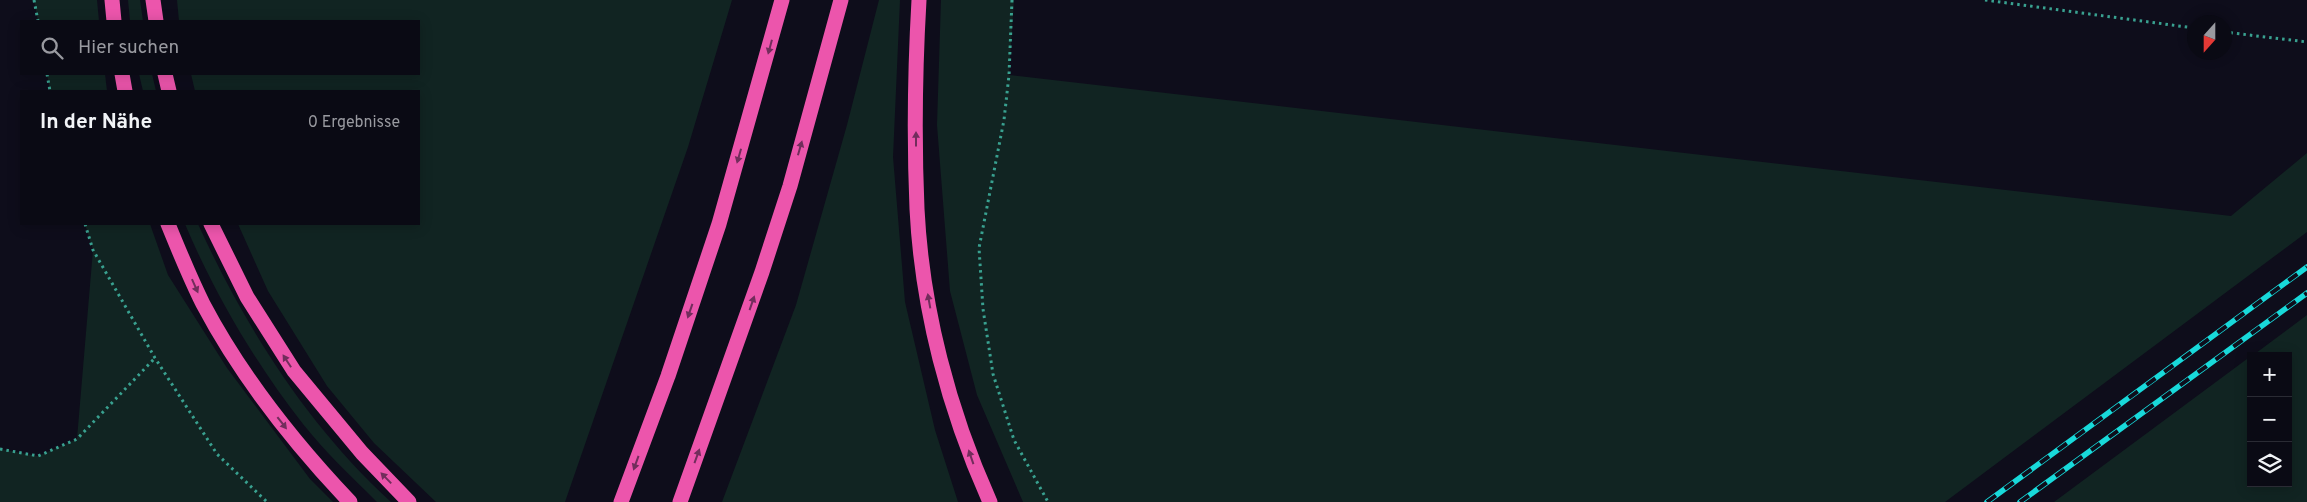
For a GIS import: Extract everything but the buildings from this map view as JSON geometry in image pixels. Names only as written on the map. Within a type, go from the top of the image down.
[{"type":"highway","points":[[112,0],[114,20]]},
{"type":"highway","points":[[153,0],[156,20]]},
{"type":"highway","points":[[622,502],[720,224],[782,0]]},
{"type":"highway","points":[[680,502],[762,272],[790,186],[841,0]]},
{"type":"highway","points":[[919,0],[916,148],[917,210],[923,270],[936,340],[955,410],[975,469],[990,502]]},
{"type":"highway","points":[[122,75],[125,90]]},
{"type":"highway","points":[[165,75],[169,90]]},
{"type":"highway","points":[[168,225],[203,304],[230,350],[261,396],[310,458],[350,502]]},
{"type":"highway","points":[[211,225],[247,297],[294,371],[362,453],[409,502]]},
{"type":"path","points":[[34,0],[38,20]]},
{"type":"path","points":[[1012,0],[1009,75],[1004,120],[978,248],[983,309],[993,374],[1014,440],[1048,502]]},
{"type":"path","points":[[1984,0],[2187,27]]},
{"type":"path","points":[[2232,33],[2307,42]]},
{"type":"path","points":[[47,75],[50,90]]},
{"type":"path","points":[[86,225],[93,250],[155,358],[217,454],[267,502]]},
{"type":"path","points":[[0,449],[38,456],[77,439],[155,358]]},
{"type":"green space","points":[[34,0],[97,0],[99,20],[38,20]]},
{"type":"green space","points":[[128,0],[140,0],[143,20],[130,20]]},
{"type":"green space","points":[[177,0],[732,0],[688,147],[565,502],[436,502],[374,443],[327,386],[268,291],[238,225],[420,225],[420,90],[195,90],[191,75],[420,75],[420,20],[179,20]]},
{"type":"green space","points":[[879,0],[900,0],[893,157],[905,302],[935,430],[958,502],[722,502],[796,305],[847,125]]},
{"type":"green space","points":[[941,0],[1014,0],[1009,75],[2231,216],[2307,153],[2307,232],[1945,502],[1023,502],[977,395],[950,291],[937,125]]},
{"type":"green space","points":[[47,75],[105,75],[107,90],[50,90]]},
{"type":"green space","points":[[139,75],[152,75],[156,90],[143,90]]},
{"type":"green space","points":[[85,225],[150,225],[168,275],[227,368],[310,479],[333,502],[0,502],[0,449],[38,456],[77,439],[93,250]]},
{"type":"green space","points":[[185,225],[198,225],[236,300],[281,373],[305,407],[332,441],[391,502],[377,502],[303,424],[253,353],[223,303]]},
{"type":"green space","points":[[2307,315],[2307,502],[2054,502],[2247,359],[2247,487],[2292,487],[2292,352],[2257,352]]},
{"type":"railway","points":[[1987,502],[2307,267]]},
{"type":"railway","points":[[2020,502],[2307,293]]}]
